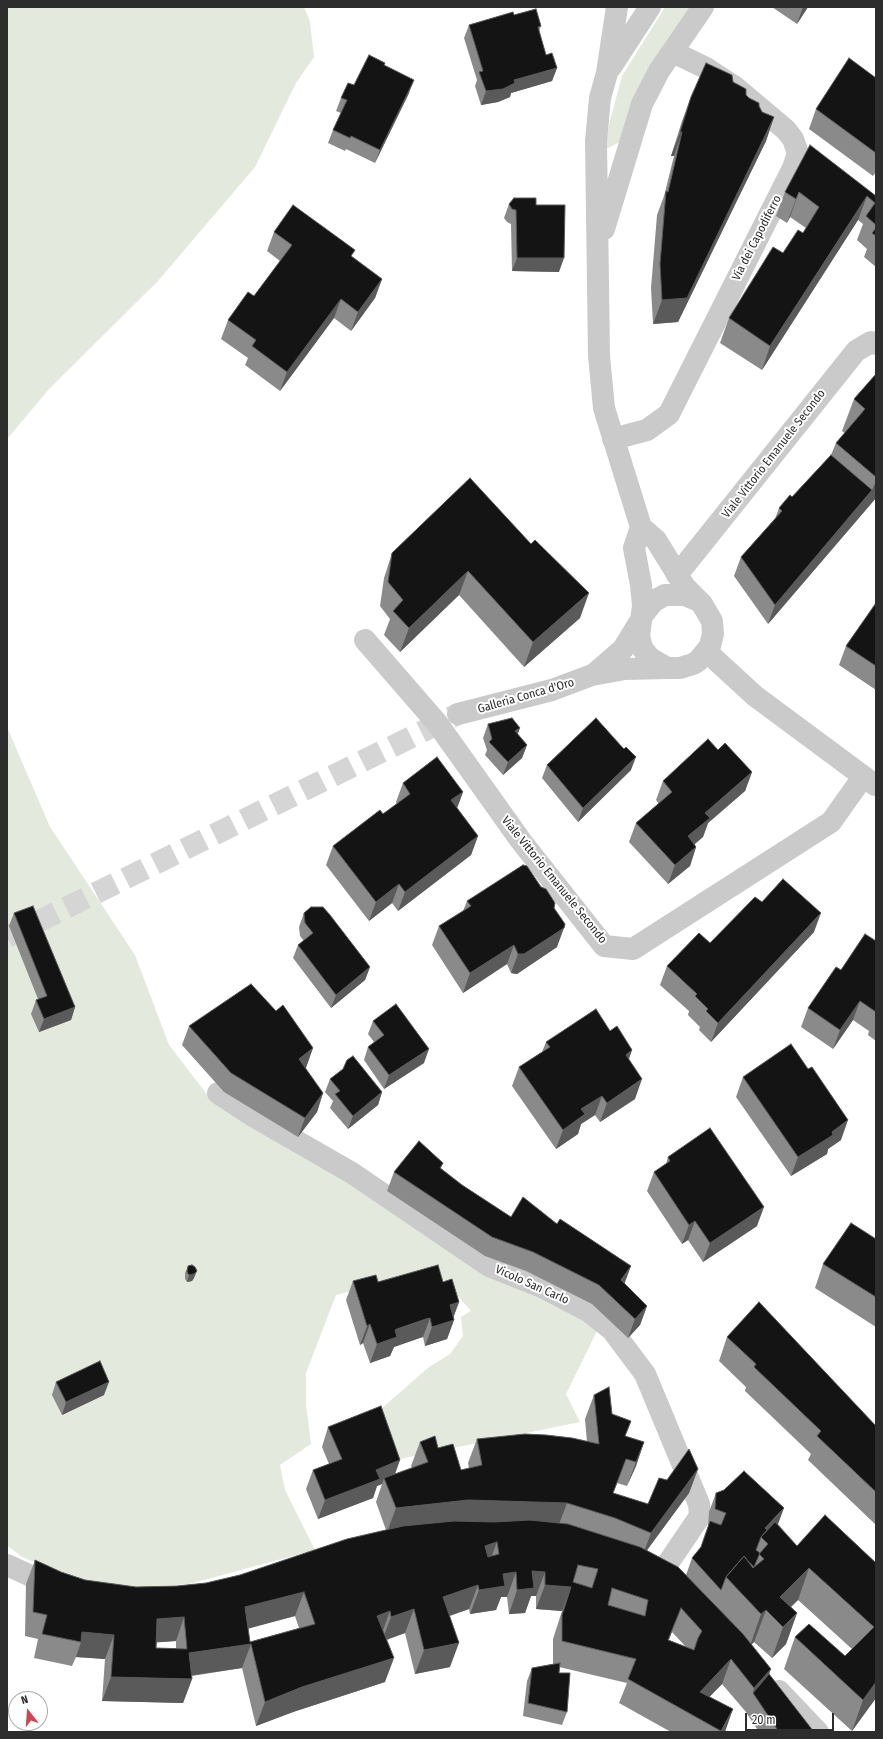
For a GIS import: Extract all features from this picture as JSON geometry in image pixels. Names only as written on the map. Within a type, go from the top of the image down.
[{"type":"street","points":[[618,7],[607,73],[600,98],[596,134],[595,167],[598,251],[599,356],[604,408],[641,527],[656,540],[677,574],[697,600],[702,604],[712,621],[713,634],[707,652],[692,664],[680,668],[667,668],[650,658],[642,648],[639,636],[643,606],[641,585],[634,548],[641,527]]},
{"type":"street","points":[[607,73],[650,7]]},
{"type":"street","points":[[598,251],[620,173],[642,104],[659,71],[703,7]]},
{"type":"street","name":"Via dei Capodiferro","points":[[613,439],[647,430],[669,414],[790,175],[798,153],[793,139],[786,130],[735,87],[706,68],[673,52]]},
{"type":"street","name":"Viale Vittorio Emanuele Secondo","points":[[677,574],[856,351],[871,342],[876,344]]},
{"type":"street","points":[[640,620],[654,601],[665,595],[685,595],[697,600]]},
{"type":"street","name":"Galleria Conca d'Oro","points":[[592,675],[623,648],[640,620]]},
{"type":"street","name":"Viale Vittorio Emanuele Secondo","points":[[365,640],[437,723],[521,841],[604,946],[633,949],[831,822],[870,781],[755,696],[707,652]]},
{"type":"street","name":"Galleria Conca d'Oro","points":[[458,714],[552,690],[592,675],[625,669],[667,668]]},
{"type":"street","name":"Vicolo San Carlo","points":[[218,1093],[253,1116],[352,1174],[489,1266],[542,1287],[588,1311],[612,1330],[645,1374],[699,1504],[700,1516],[669,1577],[642,1565]]},
{"type":"street","points":[[7,1565],[57,1588],[80,1592]]},
{"type":"street","points":[[765,1677],[818,1732]]},
{"type":"shaded area","points":[[7,7],[304,7],[310,22],[314,57],[296,83],[255,167],[158,281],[50,388],[7,439]]},
{"type":"shaded area","points":[[665,7],[694,7],[622,141],[608,148],[606,147],[605,139],[622,76]]},
{"type":"shaded area","points":[[7,727],[50,827],[135,955],[169,1045],[209,1097],[599,1327],[566,1394],[580,1422],[390,1461],[374,1415],[429,1367],[450,1354],[463,1336],[461,1317],[471,1311],[435,1270],[336,1295],[306,1373],[306,1405],[311,1444],[280,1465],[285,1490],[315,1550],[189,1584],[125,1588],[78,1580],[22,1557],[7,1545]]},
{"type":"building","points":[[536,9],[541,26],[538,27],[546,55],[552,53],[557,68],[514,80],[515,83],[503,89],[486,91],[479,72],[483,71],[469,25],[513,12],[514,15]]},
{"type":"building","points":[[369,55],[385,63],[384,65],[414,80],[380,150],[351,136],[350,138],[333,130],[347,100],[341,98],[348,83],[354,85]]},
{"type":"building","points":[[849,58],[876,78],[876,153],[816,109]]},
{"type":"building","points":[[706,63],[732,75],[733,82],[746,89],[746,95],[759,103],[762,112],[774,117],[687,298],[662,300],[660,264],[666,191],[668,192],[682,132],[680,132],[691,97]]},
{"type":"building","points":[[810,145],[876,196],[876,225],[866,216],[875,203],[867,196],[770,346],[729,318],[773,247],[783,253],[798,230],[803,233],[819,207],[799,192],[796,199],[785,192]]},
{"type":"building","points":[[514,198],[536,198],[536,205],[565,205],[564,258],[517,258],[516,210],[512,209],[509,204]]},
{"type":"building","points":[[293,205],[355,250],[351,256],[382,279],[358,312],[341,299],[287,372],[252,346],[256,340],[228,320],[248,292],[254,296],[292,245],[274,232]]},
{"type":"building","points":[[876,228],[876,236],[872,233]]},
{"type":"building","points":[[876,374],[876,477],[836,443],[865,409],[854,399]]},
{"type":"building","points":[[831,455],[872,490],[775,605],[741,557],[782,511],[779,508],[790,495],[792,497]]},
{"type":"building","points":[[470,478],[531,544],[535,540],[589,593],[533,642],[468,571],[409,628],[393,611],[403,600],[388,582],[392,553]]},
{"type":"building","points":[[876,603],[876,666],[846,646]]},
{"type":"building","points":[[512,718],[520,728],[515,731],[527,745],[508,762],[489,742],[492,739],[488,724]]},
{"type":"building","points":[[596,718],[624,749],[626,747],[636,757],[583,808],[547,765]]},
{"type":"building","points":[[708,739],[718,750],[725,743],[752,772],[705,813],[710,818],[688,836],[696,847],[675,865],[636,823],[672,792],[663,781]]},
{"type":"building","points":[[437,757],[463,792],[451,800],[478,836],[405,892],[399,884],[376,902],[333,846],[380,810],[383,814],[410,794],[403,783]]},
{"type":"building","points":[[523,865],[527,866],[541,887],[546,889],[555,903],[554,908],[565,924],[564,928],[524,954],[518,954],[514,945],[470,973],[439,926],[471,906],[467,901]]},
{"type":"building","points":[[783,879],[821,913],[718,1023],[706,1011],[708,1009],[695,996],[697,994],[667,966],[699,933],[710,943],[755,897],[762,902]]},
{"type":"building","points":[[33,906],[75,1007],[44,1019],[36,1000],[47,996],[14,913]]},
{"type":"building","points":[[311,907],[323,907],[370,967],[336,995],[298,945],[313,933],[305,923],[304,913]]},
{"type":"building","points":[[865,934],[876,941],[876,1012],[860,1001],[840,1030],[808,1008],[836,967],[841,970]]},
{"type":"building","points":[[251,984],[276,1011],[283,1005],[313,1048],[299,1059],[323,1093],[305,1118],[231,1073],[189,1026]]},
{"type":"building","points":[[396,1004],[429,1049],[389,1075],[368,1047],[384,1035],[373,1021]]},
{"type":"building","points":[[596,1009],[610,1031],[617,1026],[632,1050],[626,1055],[642,1079],[607,1103],[602,1096],[581,1109],[585,1114],[563,1130],[519,1067],[550,1047],[546,1042]]},
{"type":"building","points":[[791,1044],[808,1069],[812,1067],[848,1120],[832,1132],[833,1135],[798,1157],[743,1077]]},
{"type":"building","points":[[353,1056],[382,1092],[353,1116],[335,1094],[340,1091],[330,1079],[343,1069],[347,1060]]},
{"type":"building","points":[[710,1128],[764,1207],[710,1243],[695,1221],[689,1225],[654,1172],[670,1161],[668,1157]]},
{"type":"building","points":[[419,1141],[443,1163],[440,1168],[462,1185],[511,1217],[523,1197],[557,1224],[560,1219],[631,1266],[621,1280],[647,1306],[635,1319],[599,1285],[533,1252],[492,1237],[394,1172]]},
{"type":"building","points":[[851,1223],[876,1239],[876,1297],[823,1264]]},
{"type":"building","points":[[192,1265],[197,1271],[194,1274],[189,1275],[187,1272],[188,1266]]},
{"type":"building","points":[[438,1265],[443,1282],[452,1279],[459,1302],[450,1305],[454,1320],[432,1327],[430,1318],[426,1319],[395,1330],[397,1337],[377,1344],[370,1324],[367,1326],[353,1281],[376,1275],[378,1282]]},
{"type":"building","points":[[759,1302],[876,1426],[876,1492],[817,1436],[821,1431],[754,1367],[756,1364],[727,1337]]},
{"type":"building","points":[[100,1361],[109,1382],[66,1402],[56,1382]]},
{"type":"building","points":[[609,1387],[612,1414],[631,1421],[625,1436],[644,1442],[636,1462],[626,1459],[613,1493],[648,1504],[659,1478],[667,1480],[689,1449],[698,1469],[651,1533],[615,1518],[567,1503],[468,1500],[396,1508],[384,1478],[428,1462],[420,1442],[435,1436],[438,1448],[453,1444],[461,1470],[482,1465],[477,1439],[525,1434],[572,1438],[599,1444],[594,1395]]},
{"type":"building","points":[[381,1406],[400,1460],[376,1470],[380,1479],[325,1500],[313,1470],[342,1459],[328,1427]]},
{"type":"building","points":[[744,1471],[784,1508],[765,1528],[767,1530],[761,1537],[756,1550],[760,1553],[754,1567],[744,1556],[726,1577],[721,1590],[692,1558],[701,1547],[710,1521],[721,1525],[726,1513],[715,1509],[716,1493],[724,1490]]},
{"type":"building","points":[[825,1515],[876,1563],[876,1682],[863,1700],[795,1637],[809,1624],[845,1656],[874,1627],[809,1568],[780,1597],[797,1613],[783,1627],[766,1610],[761,1614],[726,1577],[744,1556],[753,1568],[764,1559],[759,1554],[768,1544],[761,1537],[775,1522],[797,1546]]},
{"type":"building","points":[[530,1520],[568,1524],[640,1547],[678,1567],[743,1634],[771,1669],[754,1688],[731,1659],[700,1692],[733,1709],[721,1731],[628,1679],[636,1659],[562,1641],[562,1615],[571,1587],[545,1585],[545,1572],[532,1571],[534,1588],[517,1590],[516,1572],[503,1574],[505,1586],[479,1590],[478,1585],[443,1597],[459,1643],[424,1650],[414,1609],[391,1617],[390,1611],[377,1616],[394,1658],[302,1687],[265,1702],[251,1644],[189,1653],[192,1679],[111,1677],[114,1635],[82,1632],[81,1642],[42,1634],[47,1615],[33,1612],[35,1560],[61,1572],[85,1580],[136,1587],[177,1586],[206,1583],[240,1575],[347,1539],[403,1526],[454,1521],[494,1522]],"holes":[[[497,1542],[499,1554],[488,1557],[485,1546]],[[578,1565],[598,1569],[592,1588],[573,1582]],[[612,1588],[648,1600],[645,1616],[608,1605]],[[304,1592],[315,1624],[250,1642],[245,1607]],[[681,1608],[702,1631],[694,1650],[668,1640]],[[184,1617],[187,1649],[156,1648],[157,1619]]]},
{"type":"building","points":[[560,1663],[559,1673],[570,1673],[567,1712],[528,1703],[532,1668]]},
{"type":"building","points":[[769,1674],[814,1732],[779,1732],[753,1693]]},
{"type":"tunnel","points":[[7,937],[458,714]]}]
